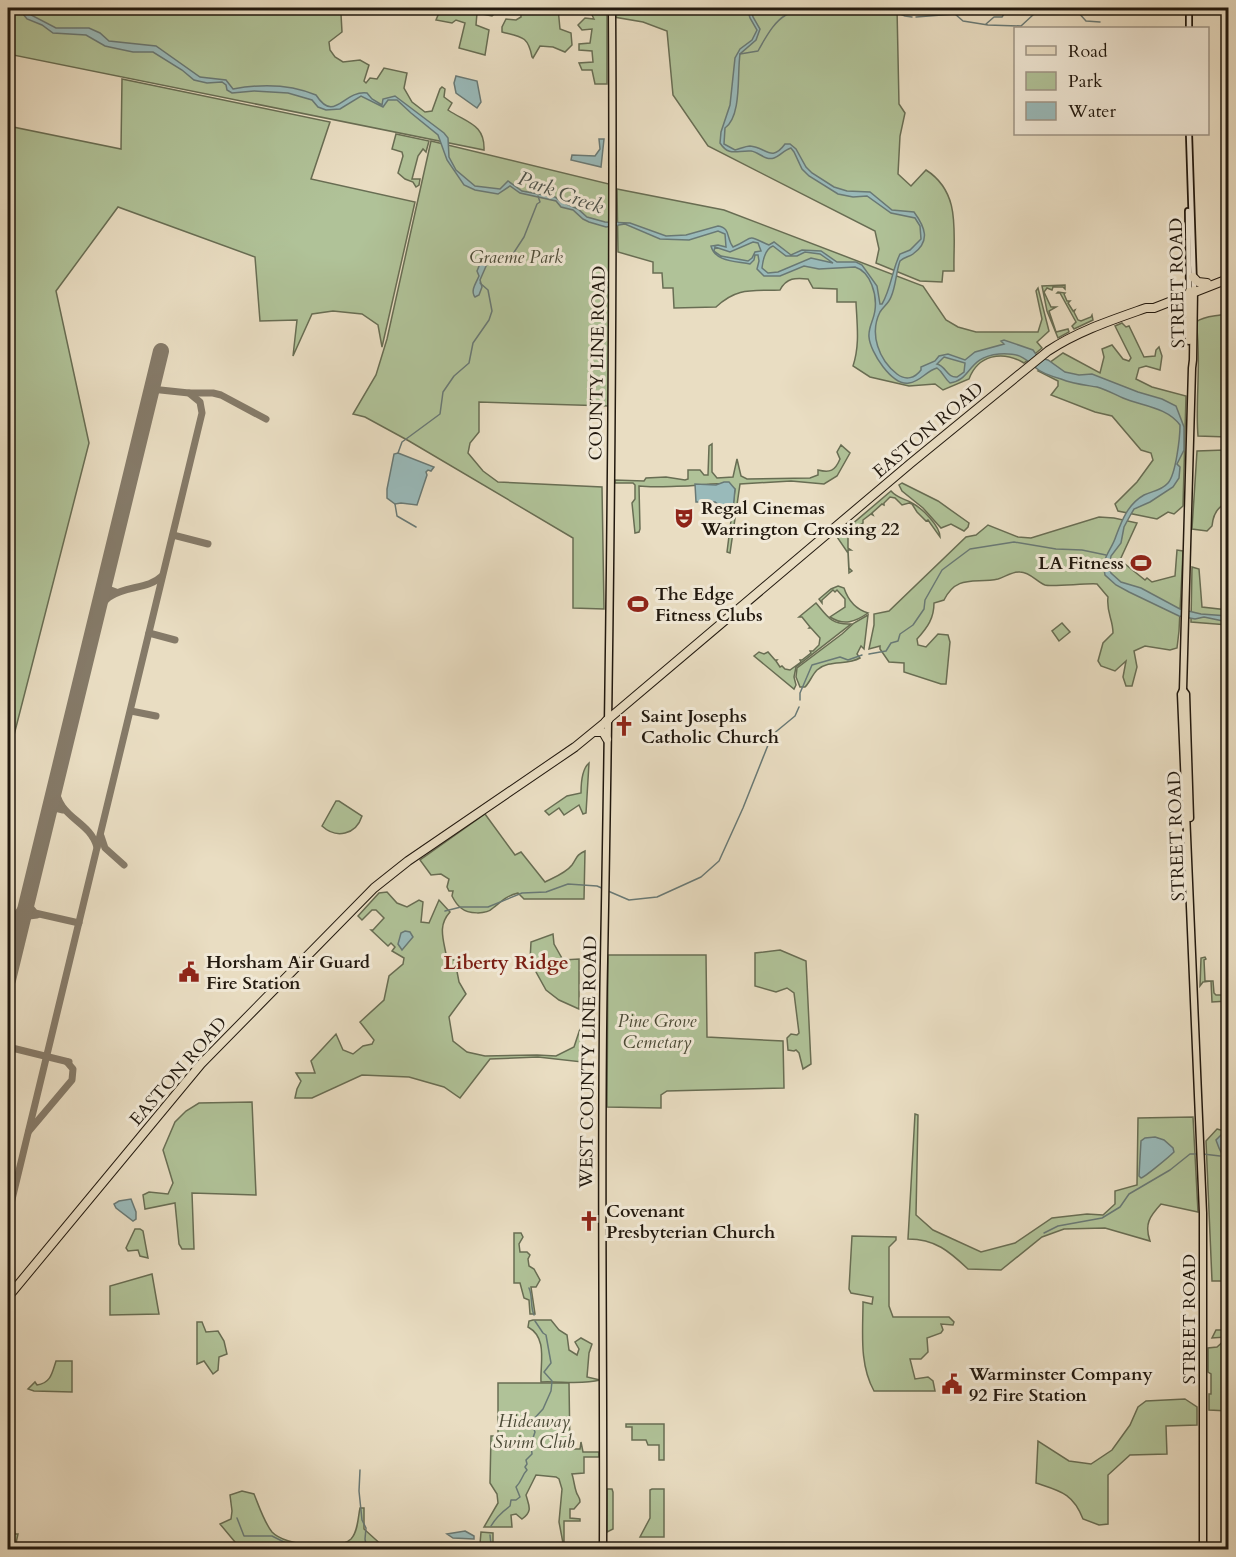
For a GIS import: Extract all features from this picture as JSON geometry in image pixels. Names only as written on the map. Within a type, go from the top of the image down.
[{"type":"highway","name":"EASTON ROAD","points":[[1146,308],[1151,309],[1178,299],[1228,274]]},
{"type":"highway","points":[[1178,299],[1191,305],[1198,282],[1193,278]]},
{"type":"highway","name":"EASTON ROAD","points":[[8,1297],[201,1064],[374,888],[395,870],[596,732],[1041,356],[1084,331],[1150,305],[1228,279]]},
{"type":"highway","name":"EASTON ROAD","points":[[562,755],[573,744],[608,720]]},
{"type":"highway","points":[[596,732],[603,732],[607,739]]},
{"type":"main road","name":"COUNTY LINE ROAD","points":[[608,720],[614,223],[612,8]]},
{"type":"main road","points":[[1189,8],[1189,27]]},
{"type":"main road","name":"STREET ROAD","points":[[1189,135],[1190,197],[1196,290],[1191,305],[1186,605],[1183,690],[1181,693],[1204,1250],[1203,1550]]},
{"type":"main road","name":"STREET ROAD","points":[[1190,197],[1193,278],[1196,290]]},
{"type":"main road","name":"WEST COUNTY LINE ROAD","points":[[603,1550],[602,1225],[608,720]]},
{"type":"green space","points":[[8,8],[378,8],[377,13],[341,14],[342,32],[329,42],[330,50],[335,57],[343,62],[360,60],[369,65],[364,81],[366,83],[370,78],[377,79],[384,68],[407,73],[404,88],[412,102],[425,112],[432,111],[442,87],[445,89],[444,97],[452,103],[448,110],[478,129],[484,141],[484,150],[8,54]]},
{"type":"green space","points":[[441,8],[491,8],[494,14],[492,16],[477,13],[476,25],[489,30],[485,55],[459,48],[465,23],[456,20],[452,23],[436,20]]},
{"type":"green space","points":[[517,8],[558,8],[560,29],[571,33],[572,45],[565,52],[553,47],[540,46],[533,58],[523,38],[502,32],[506,19],[516,20],[521,17],[521,10]]},
{"type":"green space","points":[[591,8],[607,8],[607,84],[595,84],[592,70],[582,70],[579,63],[593,62],[592,51],[579,50],[579,44],[590,43],[592,29],[582,30],[578,25],[585,18],[594,19]]},
{"type":"green space","points":[[614,8],[897,8],[899,104],[905,113],[900,136],[898,174],[911,186],[926,170],[945,190],[953,215],[954,271],[943,271],[942,282],[920,281],[876,263],[879,249],[875,231],[708,146],[673,95],[667,31],[643,22],[614,17]]},
{"type":"green space","points":[[122,79],[330,122],[311,179],[415,202],[382,347],[378,325],[362,314],[333,311],[312,314],[293,356],[297,320],[260,321],[255,257],[118,207],[56,291],[89,443],[13,739],[8,737],[8,126],[121,149]]},
{"type":"green space","points":[[396,134],[429,141],[426,152],[423,149],[418,156],[412,179],[420,179],[416,187],[413,182],[398,173],[403,156],[402,152],[392,149]]},
{"type":"green space","name":"Graeme Park","points":[[431,141],[609,184],[611,283],[609,406],[479,402],[479,432],[470,443],[468,453],[483,471],[498,482],[602,487],[604,609],[573,608],[573,538],[409,441],[365,417],[353,414],[376,375],[387,339]]},
{"type":"green space","points":[[617,189],[724,210],[923,286],[946,320],[958,327],[976,332],[1038,332],[1042,319],[1036,291],[1038,288],[1049,331],[1037,342],[1042,348],[1024,363],[1007,357],[992,357],[978,365],[969,379],[943,390],[935,384],[909,386],[870,377],[853,366],[857,343],[856,302],[837,302],[837,289],[813,288],[808,279],[796,279],[786,283],[780,290],[738,293],[716,307],[674,308],[673,288],[663,288],[662,273],[653,273],[653,262],[618,252]]},
{"type":"green space","points":[[1065,285],[1065,289],[1053,287],[1052,290],[1047,288],[1044,292],[1051,307],[1056,307],[1049,311],[1056,332],[1068,329],[1069,332],[1058,338],[1047,311],[1042,286]]},
{"type":"green space","points":[[1058,292],[1065,293],[1078,320],[1081,321],[1092,315],[1093,320],[1074,329],[1072,326],[1076,322],[1060,293]]},
{"type":"green space","points":[[1228,313],[1228,437],[1198,436],[1196,322]]},
{"type":"green space","points":[[1122,323],[1126,327],[1129,326],[1144,357],[1155,356],[1159,347],[1162,356],[1160,370],[1146,366],[1139,368],[1136,379],[1152,387],[1186,396],[1183,506],[1174,514],[1168,512],[1157,519],[1118,511],[1115,504],[1137,482],[1153,460],[1151,453],[1141,450],[1112,416],[1051,395],[1058,386],[1058,381],[1038,371],[1063,353],[1100,373],[1104,357],[1102,349],[1112,345],[1123,359],[1129,361],[1131,358],[1115,326]]},
{"type":"green space","points":[[712,444],[712,472],[717,478],[733,477],[737,459],[741,476],[747,479],[810,478],[818,475],[818,470],[834,469],[840,459],[837,452],[841,445],[850,453],[837,476],[824,484],[791,481],[740,484],[730,553],[727,552],[735,489],[724,484],[639,486],[640,529],[635,533],[632,503],[635,499],[635,485],[615,483],[615,480],[644,481],[646,478],[666,477],[685,480],[688,479],[688,470],[700,470],[704,475],[708,475],[709,446]]},
{"type":"green space","points":[[1225,450],[1228,453],[1228,503],[1216,511],[1212,526],[1207,531],[1192,529],[1197,451]]},
{"type":"green space","points":[[902,483],[938,501],[969,523],[968,527],[964,531],[951,524],[941,528],[923,508],[902,491],[899,485]]},
{"type":"green space","points":[[891,491],[898,497],[916,505],[925,513],[934,523],[940,537],[928,520],[926,521],[917,512],[912,504],[902,505],[895,498],[890,497],[848,536],[848,548],[851,550],[848,550],[849,568],[852,571],[849,573],[848,553],[837,537]]},
{"type":"green space","points":[[1099,517],[1137,523],[1120,560],[1145,580],[1147,578],[1152,582],[1175,576],[1177,550],[1183,551],[1177,648],[1170,650],[1145,646],[1134,651],[1137,667],[1132,686],[1126,686],[1123,677],[1126,661],[1115,671],[1101,666],[1098,661],[1103,643],[1113,633],[1108,597],[1097,584],[1045,585],[1024,572],[1015,572],[998,579],[961,583],[949,592],[944,600],[934,603],[930,622],[917,639],[918,645],[926,647],[938,634],[948,635],[950,642],[946,684],[904,672],[904,663],[889,662],[880,646],[869,649],[874,614],[889,611],[966,537],[976,535],[988,525],[1018,537],[1031,538]]},
{"type":"green space","points":[[1192,567],[1199,569],[1202,607],[1228,610],[1228,625],[1191,622]]},
{"type":"green space","points":[[838,586],[844,588],[856,606],[868,613],[849,622],[830,617],[845,607],[845,599],[837,590],[835,592],[833,590],[822,600],[822,603],[819,599]]},
{"type":"green space","points":[[816,603],[834,621],[851,624],[796,667],[794,689],[754,656],[759,652],[764,654],[768,652],[777,660],[780,667],[790,670],[801,662],[800,660],[819,645],[820,638],[809,628],[802,617],[799,617]]},
{"type":"green space","points":[[868,615],[864,649],[861,646],[857,654],[860,658],[822,667],[815,672],[805,687],[800,687],[796,677],[797,668],[854,623]]},
{"type":"green space","points":[[1062,623],[1070,632],[1059,641],[1052,631]]},
{"type":"green space","points":[[589,763],[586,813],[583,814],[579,805],[564,815],[559,808],[549,815],[545,811],[567,796],[581,793],[583,772]]},
{"type":"green space","points":[[336,801],[362,816],[355,827],[345,833],[333,833],[322,826]]},
{"type":"green space","points":[[485,814],[515,855],[521,852],[545,882],[566,870],[578,855],[585,851],[584,899],[524,899],[518,893],[507,897],[482,913],[464,910],[460,907],[452,896],[453,891],[449,891],[447,887],[449,879],[441,874],[431,875],[420,860]]},
{"type":"green space","points":[[387,892],[397,903],[407,907],[419,900],[423,902],[421,922],[429,923],[439,900],[450,912],[444,922],[442,932],[446,954],[455,961],[459,982],[466,994],[449,1017],[453,1041],[467,1052],[485,1056],[556,1056],[574,1047],[583,1026],[582,1062],[538,1057],[490,1059],[460,1098],[444,1087],[409,1077],[362,1075],[312,1098],[295,1098],[301,1081],[296,1073],[315,1073],[311,1061],[336,1034],[343,1050],[353,1054],[363,1046],[372,1044],[374,1040],[360,1022],[384,1000],[389,976],[403,964],[404,958],[392,951],[395,947],[391,943],[388,946],[371,930],[384,918],[376,910],[372,910],[362,920],[358,916],[379,893]]},
{"type":"green space","points":[[553,934],[554,944],[563,960],[579,959],[579,1009],[559,1000],[546,990],[530,961],[531,942]]},
{"type":"green space","points":[[780,950],[806,961],[811,1064],[803,1069],[799,1053],[796,1050],[788,1050],[787,1038],[791,1034],[799,1033],[794,993],[787,988],[776,992],[755,986],[755,953]]},
{"type":"green space","name":"Pine Grove Cemetary","points":[[608,955],[706,955],[707,1037],[783,1041],[784,1088],[667,1091],[661,1095],[661,1108],[607,1107]]},
{"type":"green space","points":[[1205,957],[1205,981],[1211,981],[1203,982],[1200,986],[1201,958]]},
{"type":"green space","points":[[1211,981],[1213,981],[1214,993],[1228,995],[1228,1001],[1212,1002]]},
{"type":"green space","points":[[252,1102],[256,1195],[192,1193],[194,1249],[182,1249],[179,1244],[175,1203],[145,1209],[143,1195],[149,1192],[168,1194],[173,1183],[163,1150],[175,1122],[199,1103]]},
{"type":"green space","points":[[915,1114],[918,1115],[916,1215],[933,1230],[981,1252],[1015,1243],[1052,1218],[1087,1214],[1103,1215],[1115,1204],[1115,1191],[1137,1185],[1138,1118],[1193,1117],[1198,1212],[1161,1204],[1149,1221],[1150,1241],[1105,1228],[1064,1229],[1042,1237],[1001,1270],[968,1269],[941,1247],[926,1241],[908,1239]]},
{"type":"green space","points":[[1217,1129],[1228,1132],[1228,1281],[1212,1281],[1206,1141]]},
{"type":"green space","points":[[135,1229],[143,1231],[148,1258],[140,1256],[138,1250],[128,1251],[126,1248]]},
{"type":"green space","points":[[514,1233],[521,1233],[523,1237],[519,1244],[520,1252],[527,1252],[530,1255],[529,1266],[534,1269],[540,1280],[536,1287],[531,1287],[535,1314],[530,1314],[529,1300],[524,1298],[520,1283],[514,1283]]},
{"type":"green space","points":[[852,1236],[896,1237],[889,1247],[889,1306],[893,1317],[949,1317],[954,1322],[953,1325],[941,1324],[943,1330],[941,1333],[927,1338],[928,1352],[921,1359],[910,1359],[915,1379],[928,1377],[933,1381],[935,1391],[874,1391],[866,1370],[863,1336],[863,1302],[872,1304],[873,1297],[851,1293],[849,1289]]},
{"type":"green space","points":[[152,1274],[159,1314],[110,1315],[110,1286]]},
{"type":"green space","points":[[551,1320],[559,1330],[567,1335],[569,1350],[577,1355],[579,1349],[575,1342],[581,1338],[592,1344],[587,1377],[600,1380],[578,1383],[541,1382],[541,1344],[528,1327],[529,1321]]},
{"type":"green space","points":[[197,1322],[202,1322],[206,1332],[218,1331],[224,1341],[227,1354],[219,1357],[218,1370],[213,1374],[204,1361],[197,1364]]},
{"type":"green space","points":[[1228,1325],[1228,1411],[1209,1410],[1211,1374],[1208,1372],[1208,1348],[1217,1347],[1226,1339],[1226,1337],[1212,1338],[1216,1330],[1224,1330]]},
{"type":"green space","points":[[56,1361],[72,1361],[72,1392],[28,1389],[35,1382],[37,1385],[48,1380]]},
{"type":"green space","name":"Hideaway Swim Club","points":[[498,1383],[569,1383],[570,1449],[580,1449],[581,1442],[583,1452],[599,1452],[599,1457],[584,1457],[584,1473],[572,1474],[580,1502],[574,1509],[570,1509],[570,1518],[580,1519],[580,1521],[564,1521],[564,1547],[579,1547],[579,1549],[246,1549],[240,1548],[220,1524],[231,1519],[230,1495],[242,1491],[254,1494],[272,1532],[288,1541],[311,1546],[335,1545],[351,1539],[360,1508],[364,1508],[364,1529],[385,1548],[452,1543],[480,1544],[481,1532],[493,1533],[493,1543],[496,1548],[563,1543],[559,1522],[562,1489],[556,1477],[536,1475],[526,1495],[528,1513],[522,1519],[516,1514],[511,1515],[512,1527],[484,1527],[498,1503],[497,1494],[490,1483],[491,1436],[498,1436]]},
{"type":"green space","points":[[1185,1399],[1197,1407],[1197,1425],[1166,1426],[1167,1454],[1130,1455],[1108,1475],[1108,1524],[1099,1525],[1083,1519],[1075,1504],[1065,1494],[1036,1483],[1038,1441],[1069,1461],[1091,1464],[1112,1450],[1130,1425],[1138,1407],[1146,1401]]},
{"type":"green space","points":[[626,1424],[664,1424],[664,1460],[659,1460],[659,1445],[648,1445],[646,1440],[632,1440],[632,1427],[626,1427]]},
{"type":"green space","points":[[607,1489],[612,1489],[613,1492],[613,1529],[607,1532]]},
{"type":"green space","points":[[664,1489],[664,1537],[640,1537],[650,1518],[650,1490]]},
{"type":"green space","points":[[8,1528],[14,1528],[15,1534],[18,1534],[17,1549],[8,1549]]},
{"type":"water","points":[[18,8],[26,8],[31,15],[56,28],[89,28],[100,33],[109,41],[156,46],[200,77],[226,80],[233,89],[254,86],[285,87],[316,95],[329,106],[340,104],[359,93],[367,93],[382,105],[383,99],[395,96],[444,133],[448,138],[449,157],[456,170],[475,186],[500,189],[508,181],[522,191],[555,197],[578,209],[587,217],[605,222],[630,223],[666,236],[686,235],[718,226],[727,231],[733,247],[753,238],[769,245],[774,242],[791,255],[802,250],[821,251],[837,262],[856,262],[862,265],[877,286],[880,304],[882,304],[900,254],[910,250],[921,239],[920,226],[915,218],[891,213],[867,196],[853,197],[838,194],[809,176],[802,169],[791,148],[771,159],[751,151],[730,151],[720,143],[721,132],[730,105],[735,58],[740,49],[752,40],[757,30],[747,8],[751,8],[760,29],[756,40],[740,54],[738,94],[734,114],[725,128],[724,144],[735,150],[750,146],[772,153],[780,150],[785,144],[790,144],[812,173],[834,187],[847,191],[870,192],[892,210],[914,212],[923,228],[922,244],[913,254],[900,261],[891,297],[877,320],[876,338],[885,362],[897,374],[910,378],[919,373],[921,367],[935,361],[939,356],[948,354],[965,360],[975,352],[1004,344],[1001,341],[1004,340],[1033,350],[1038,357],[1048,360],[1065,372],[1079,375],[1092,374],[1176,406],[1184,427],[1184,450],[1177,464],[1180,467],[1179,478],[1173,487],[1134,509],[1124,527],[1121,543],[1111,556],[1109,566],[1111,573],[1121,582],[1141,588],[1180,609],[1201,614],[1228,616],[1228,622],[1204,617],[1195,619],[1179,616],[1116,585],[1105,575],[1105,559],[1126,513],[1138,499],[1165,486],[1171,478],[1180,425],[1168,414],[1097,387],[1048,375],[1024,358],[1011,354],[999,354],[981,359],[962,378],[950,383],[937,368],[913,382],[902,383],[889,374],[873,351],[869,333],[875,310],[874,291],[869,279],[855,267],[819,269],[804,266],[780,276],[764,276],[757,269],[758,255],[755,255],[750,264],[727,260],[717,255],[713,251],[711,246],[726,247],[725,234],[718,231],[689,240],[660,239],[625,224],[606,227],[589,222],[573,210],[561,207],[556,201],[520,193],[510,186],[498,194],[475,190],[464,185],[447,160],[438,135],[397,100],[388,100],[383,107],[361,96],[340,109],[326,110],[318,107],[312,100],[288,93],[254,91],[232,93],[222,82],[207,83],[194,80],[153,52],[133,52],[105,46],[86,35],[53,33],[42,25],[27,19]],"holes":[[[753,242],[758,243],[761,251],[755,252],[748,261],[721,256],[714,251],[715,247],[730,252]],[[773,246],[786,256],[797,256],[805,252],[820,254],[833,263],[811,258],[778,272],[768,273],[762,268],[768,249]],[[944,357],[965,363],[964,372],[954,377],[937,364]]]},
{"type":"water","points":[[456,76],[477,81],[481,102],[477,108],[456,93],[454,83]]},
{"type":"water","points":[[599,139],[604,139],[601,167],[571,160],[572,155],[595,156],[600,149]]},
{"type":"water","points":[[486,258],[487,264],[480,280],[482,287],[479,295],[475,297],[473,290],[479,276],[477,271],[482,259]]},
{"type":"water","points":[[398,453],[434,467],[431,471],[426,472],[417,505],[395,504],[387,498],[394,454]]},
{"type":"water","points":[[729,482],[735,489],[733,511],[719,512],[719,505],[715,502],[696,502],[695,484],[716,485]]},
{"type":"water","points":[[410,932],[413,937],[402,950],[398,944],[401,933]]},
{"type":"water","points":[[1221,1135],[1228,1137],[1228,1158],[1221,1153],[1216,1140]]},
{"type":"water","points":[[1155,1137],[1164,1140],[1174,1152],[1141,1178],[1139,1176],[1141,1141]]},
{"type":"water","points":[[131,1199],[136,1212],[136,1219],[133,1221],[114,1204]]},
{"type":"water","points":[[465,1531],[474,1536],[474,1539],[453,1538],[447,1534]]},
{"type":"waterway","points":[[740,54],[758,51],[773,27],[787,14],[795,11],[833,8]]},
{"type":"waterway","points":[[886,8],[912,17]]},
{"type":"waterway","points":[[986,24],[994,17],[1002,17],[1008,8]]},
{"type":"waterway","points":[[1064,13],[1077,11],[1086,21],[1100,22]]},
{"type":"waterway","points":[[916,17],[955,14],[963,21],[988,25],[1021,26],[1034,14],[1060,14]]},
{"type":"waterway","name":"Park Creek","points":[[487,262],[509,260],[524,237],[537,204],[540,202],[538,196]]},
{"type":"waterway","points":[[398,453],[402,442],[440,414],[443,392],[454,376],[469,363],[473,343],[489,320],[492,311],[488,290],[480,283]]},
{"type":"waterway","points":[[395,504],[397,516],[416,527]]},
{"type":"waterway","points":[[869,654],[886,651],[891,643],[898,641],[900,634],[913,625],[924,609],[925,600],[942,570],[970,549],[1014,542],[1106,555]]},
{"type":"waterway","points":[[800,700],[800,693],[812,665],[840,657],[848,660],[862,655]]},
{"type":"waterway","points":[[608,891],[629,900],[657,897],[701,877],[719,861],[772,735],[795,716],[799,707]]},
{"type":"waterway","points":[[445,911],[461,907],[488,907],[522,893],[546,892],[568,884],[597,886],[604,889]]},
{"type":"waterway","points":[[1044,1233],[1058,1226],[1102,1218],[1120,1207],[1129,1194],[1170,1170],[1190,1154],[1198,1154]]},
{"type":"waterway","points":[[1203,1154],[1220,1156]]},
{"type":"waterway","points":[[529,1288],[534,1315]]},
{"type":"waterway","points":[[491,1526],[510,1506],[511,1500],[520,1497],[516,1487],[527,1470],[526,1460],[532,1454],[531,1444],[535,1432],[531,1422],[543,1409],[551,1391],[552,1381],[544,1372],[551,1363],[546,1335],[535,1321]]},
{"type":"waterway","points":[[360,1470],[359,1491],[362,1520],[366,1528],[367,1550]]},
{"type":"waterway","points":[[237,1518],[244,1536],[272,1536],[288,1544],[288,1550]]},
{"type":"waterway","points":[[488,1550],[491,1545],[490,1535]]},
{"type":"taxiway","points":[[8,1216],[202,413],[200,402],[189,393],[151,389]]},
{"type":"taxiway","points":[[189,393],[221,395],[266,419]]},
{"type":"taxiway","points":[[173,535],[208,544]]},
{"type":"taxiway","points":[[97,610],[107,599],[117,593],[151,583],[162,576]]},
{"type":"taxiway","points":[[104,583],[108,589],[116,592]]},
{"type":"taxiway","points":[[149,633],[175,640]]},
{"type":"taxiway","points":[[131,711],[156,716]]},
{"type":"taxiway","points":[[55,784],[61,805],[87,830],[97,847]]},
{"type":"taxiway","points":[[48,814],[55,808],[63,810]]},
{"type":"taxiway","points":[[101,836],[105,848],[124,865]]},
{"type":"taxiway","points":[[27,899],[35,913],[79,923]]},
{"type":"taxiway","points":[[8,916],[17,914],[27,901]]},
{"type":"taxiway","points":[[21,924],[29,916],[37,915]]},
{"type":"taxiway","points":[[8,916],[15,923],[18,936]]},
{"type":"taxiway","points":[[8,1047],[69,1062]]},
{"type":"taxiway","points":[[29,1131],[72,1080],[73,1069],[67,1062]]},
{"type":"runway","points":[[8,980],[161,351]]},
{"type":"place","name":"Regal Cinemas Warrington Crossing 22","points":[[684,518]]},
{"type":"place","name":"LA Fitness","points":[[1141,563]]},
{"type":"place","name":"The Edge Fitness Clubs","points":[[638,604]]},
{"type":"place","name":"Saint Josephs Catholic Church","points":[[624,726]]},
{"type":"place","name":"Horsham Air Guard Fire Station","points":[[189,972]]},
{"type":"place","name":"Covenant Presbyterian Church","points":[[589,1221]]},
{"type":"place","name":"Warminster Company 92 Fire Station","points":[[952,1384]]},
{"type":"district","name":"Liberty Ridge","points":[[506,962]]}]
